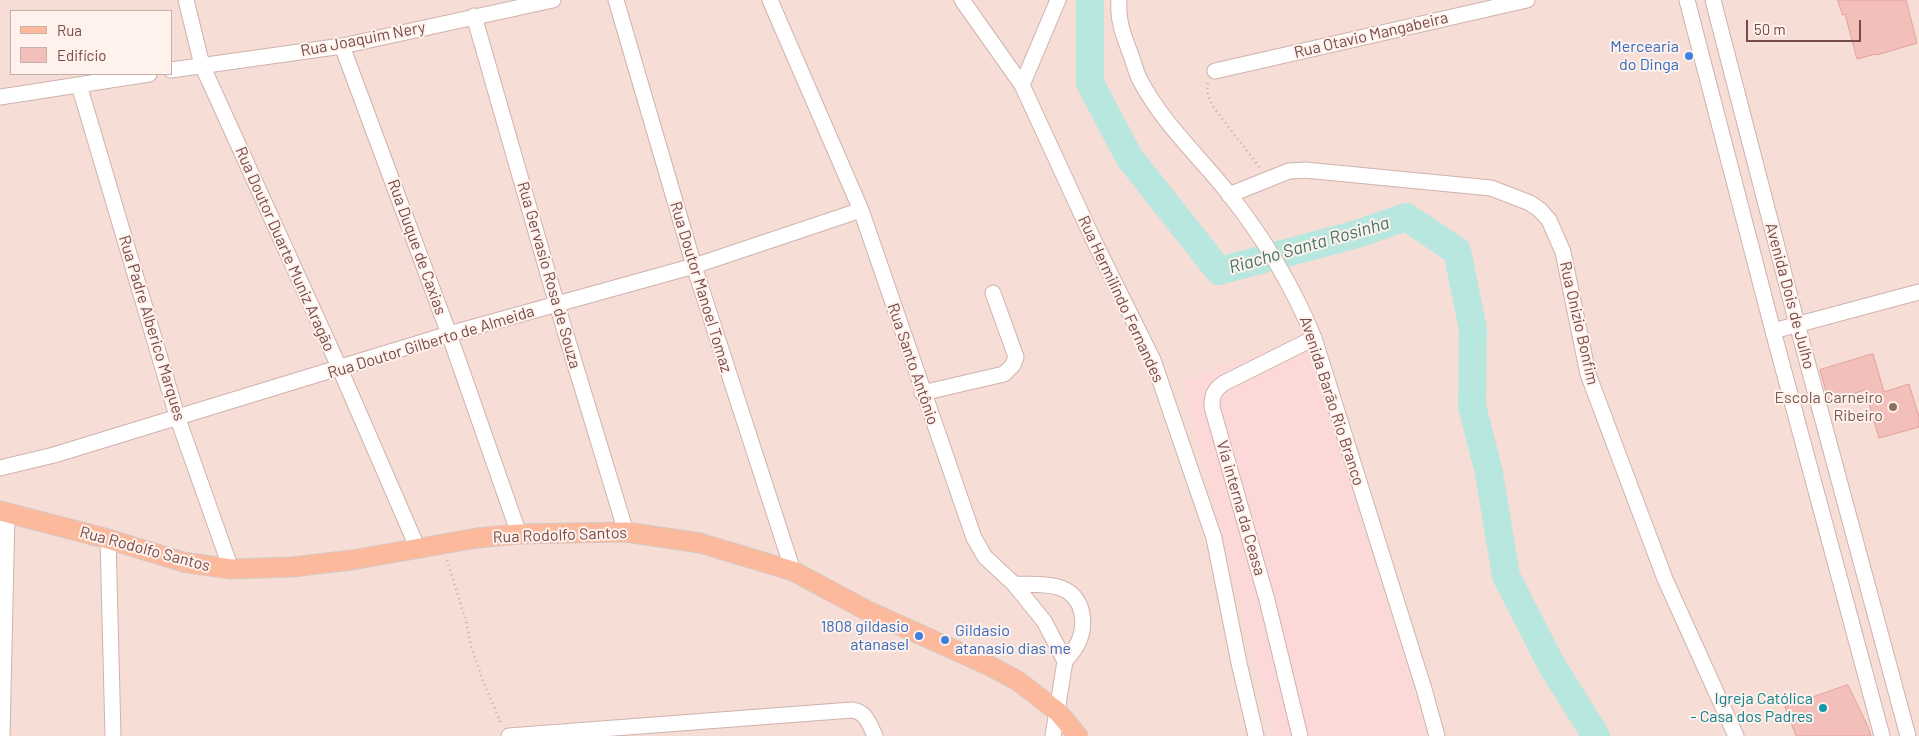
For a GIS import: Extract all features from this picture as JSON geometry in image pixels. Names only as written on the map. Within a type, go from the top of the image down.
[{"type":"main road","name":"Rua Rodolfo Santos","points":[[4,512],[108,539],[183,562],[231,569],[292,567],[519,534],[626,532],[700,543],[793,572],[866,610],[990,666],[1018,681],[1058,712],[1078,736]]},
{"type":"street","name":"Rua Doutor Duarte Muniz Aragão","points":[[186,0],[202,65],[340,369],[418,549]]},
{"type":"street","name":"Rua Joaquim Nery","points":[[172,70],[342,46],[553,0]]},
{"type":"street","name":"Rua Doutor Manoel Tomaz","points":[[616,0],[694,266],[793,572]]},
{"type":"street","name":"Rua Santo Antônio","points":[[770,0],[861,210],[922,393],[974,538],[985,557],[1014,584],[1044,621],[1065,662]]},
{"type":"street","name":"Rua Hermilindo Fernandes","points":[[962,0],[1022,85],[1093,239],[1153,360],[1214,538],[1256,736]]},
{"type":"street","points":[[1022,85],[1058,0]]},
{"type":"street","name":"Avenida Barão Rio Branco","points":[[1119,0],[1118,8],[1122,35],[1139,78],[1156,108],[1229,195],[1273,257],[1301,306],[1314,338],[1437,736]]},
{"type":"street","name":"Avenida Dois de Julho","points":[[1687,0],[1772,331],[1882,736]]},
{"type":"street","name":"Avenida Dois de Julho","points":[[1713,0],[1797,324],[1908,736]]},
{"type":"street","name":"Rua Otavio Mangabeira","points":[[1216,71],[1520,1]]},
{"type":"street","name":"Rua Gervasio Rosa de Souza","points":[[474,16],[557,305],[626,532]]},
{"type":"street","name":"Rua Duque de Caxias","points":[[342,46],[449,334],[519,534]]},
{"type":"street","points":[[0,97],[143,75]]},
{"type":"street","name":"Rua Padre Alberico Marques","points":[[79,85],[178,418],[231,569]]},
{"type":"street","points":[[1726,149],[1750,141]]},
{"type":"street","name":"Rua Onizio Bonfim","points":[[1229,195],[1289,171],[1305,170],[1491,188],[1530,203],[1540,210],[1549,220],[1563,252],[1588,374],[1665,579],[1736,736]]},
{"type":"street","name":"Rua Doutor Gilberto de Almeida","points":[[0,467],[54,455],[340,369],[449,334],[694,266],[861,210]]},
{"type":"street","points":[[1772,331],[1919,292]]},
{"type":"street","points":[[922,393],[1004,374],[1014,365],[1016,357],[993,293]]},
{"type":"street","name":"Via interna da Ceasa","points":[[1300,736],[1278,641],[1212,407],[1212,398],[1216,388],[1224,383],[1314,338]]},
{"type":"street","points":[[2,736],[4,512]]},
{"type":"street","points":[[108,539],[113,736]]},
{"type":"street","points":[[1014,584],[1050,586],[1063,589],[1077,600],[1083,620],[1081,634],[1076,646],[1065,662],[1053,736]]},
{"type":"street","points":[[506,731],[852,710],[859,711],[867,718],[875,736]]},
{"type":"path","points":[[1216,71],[1208,80],[1207,92],[1212,105],[1268,179]]},
{"type":"path","points":[[442,544],[466,620],[471,646],[483,681],[506,731]]},
{"type":"shaded area","points":[[0,0],[1919,0],[1919,736],[0,736]]},
{"type":"shaded area","points":[[1303,336],[1427,736],[1274,736],[1182,382]]},
{"type":"building","points":[[1838,0],[1906,0],[1917,43],[1857,59],[1845,14],[1843,15]]},
{"type":"building","points":[[1873,354],[1884,392],[1909,384],[1919,417],[1919,427],[1879,438],[1865,390],[1829,401],[1820,370]]},
{"type":"building","points":[[1848,685],[1871,736],[1796,736],[1785,707]]},
{"type":"waterway","name":"Riacho Santa Rosinha","points":[[1090,0],[1090,83],[1129,157],[1219,271],[1357,234],[1406,217],[1457,251],[1473,329],[1472,406],[1489,473],[1506,576],[1551,664],[1596,736]]},
{"type":"place","name":"Mercearia do Dinga","points":[[1689,56]]},
{"type":"place","name":"Escola Carneiro Ribeiro","points":[[1893,407]]},
{"type":"place","name":"1808 gildasio atanasel","points":[[919,636]]},
{"type":"place","name":"Gildasio atanasio dias me","points":[[945,640]]},
{"type":"place","name":"Igreja Católica - Casa dos Padres","points":[[1823,708]]}]
